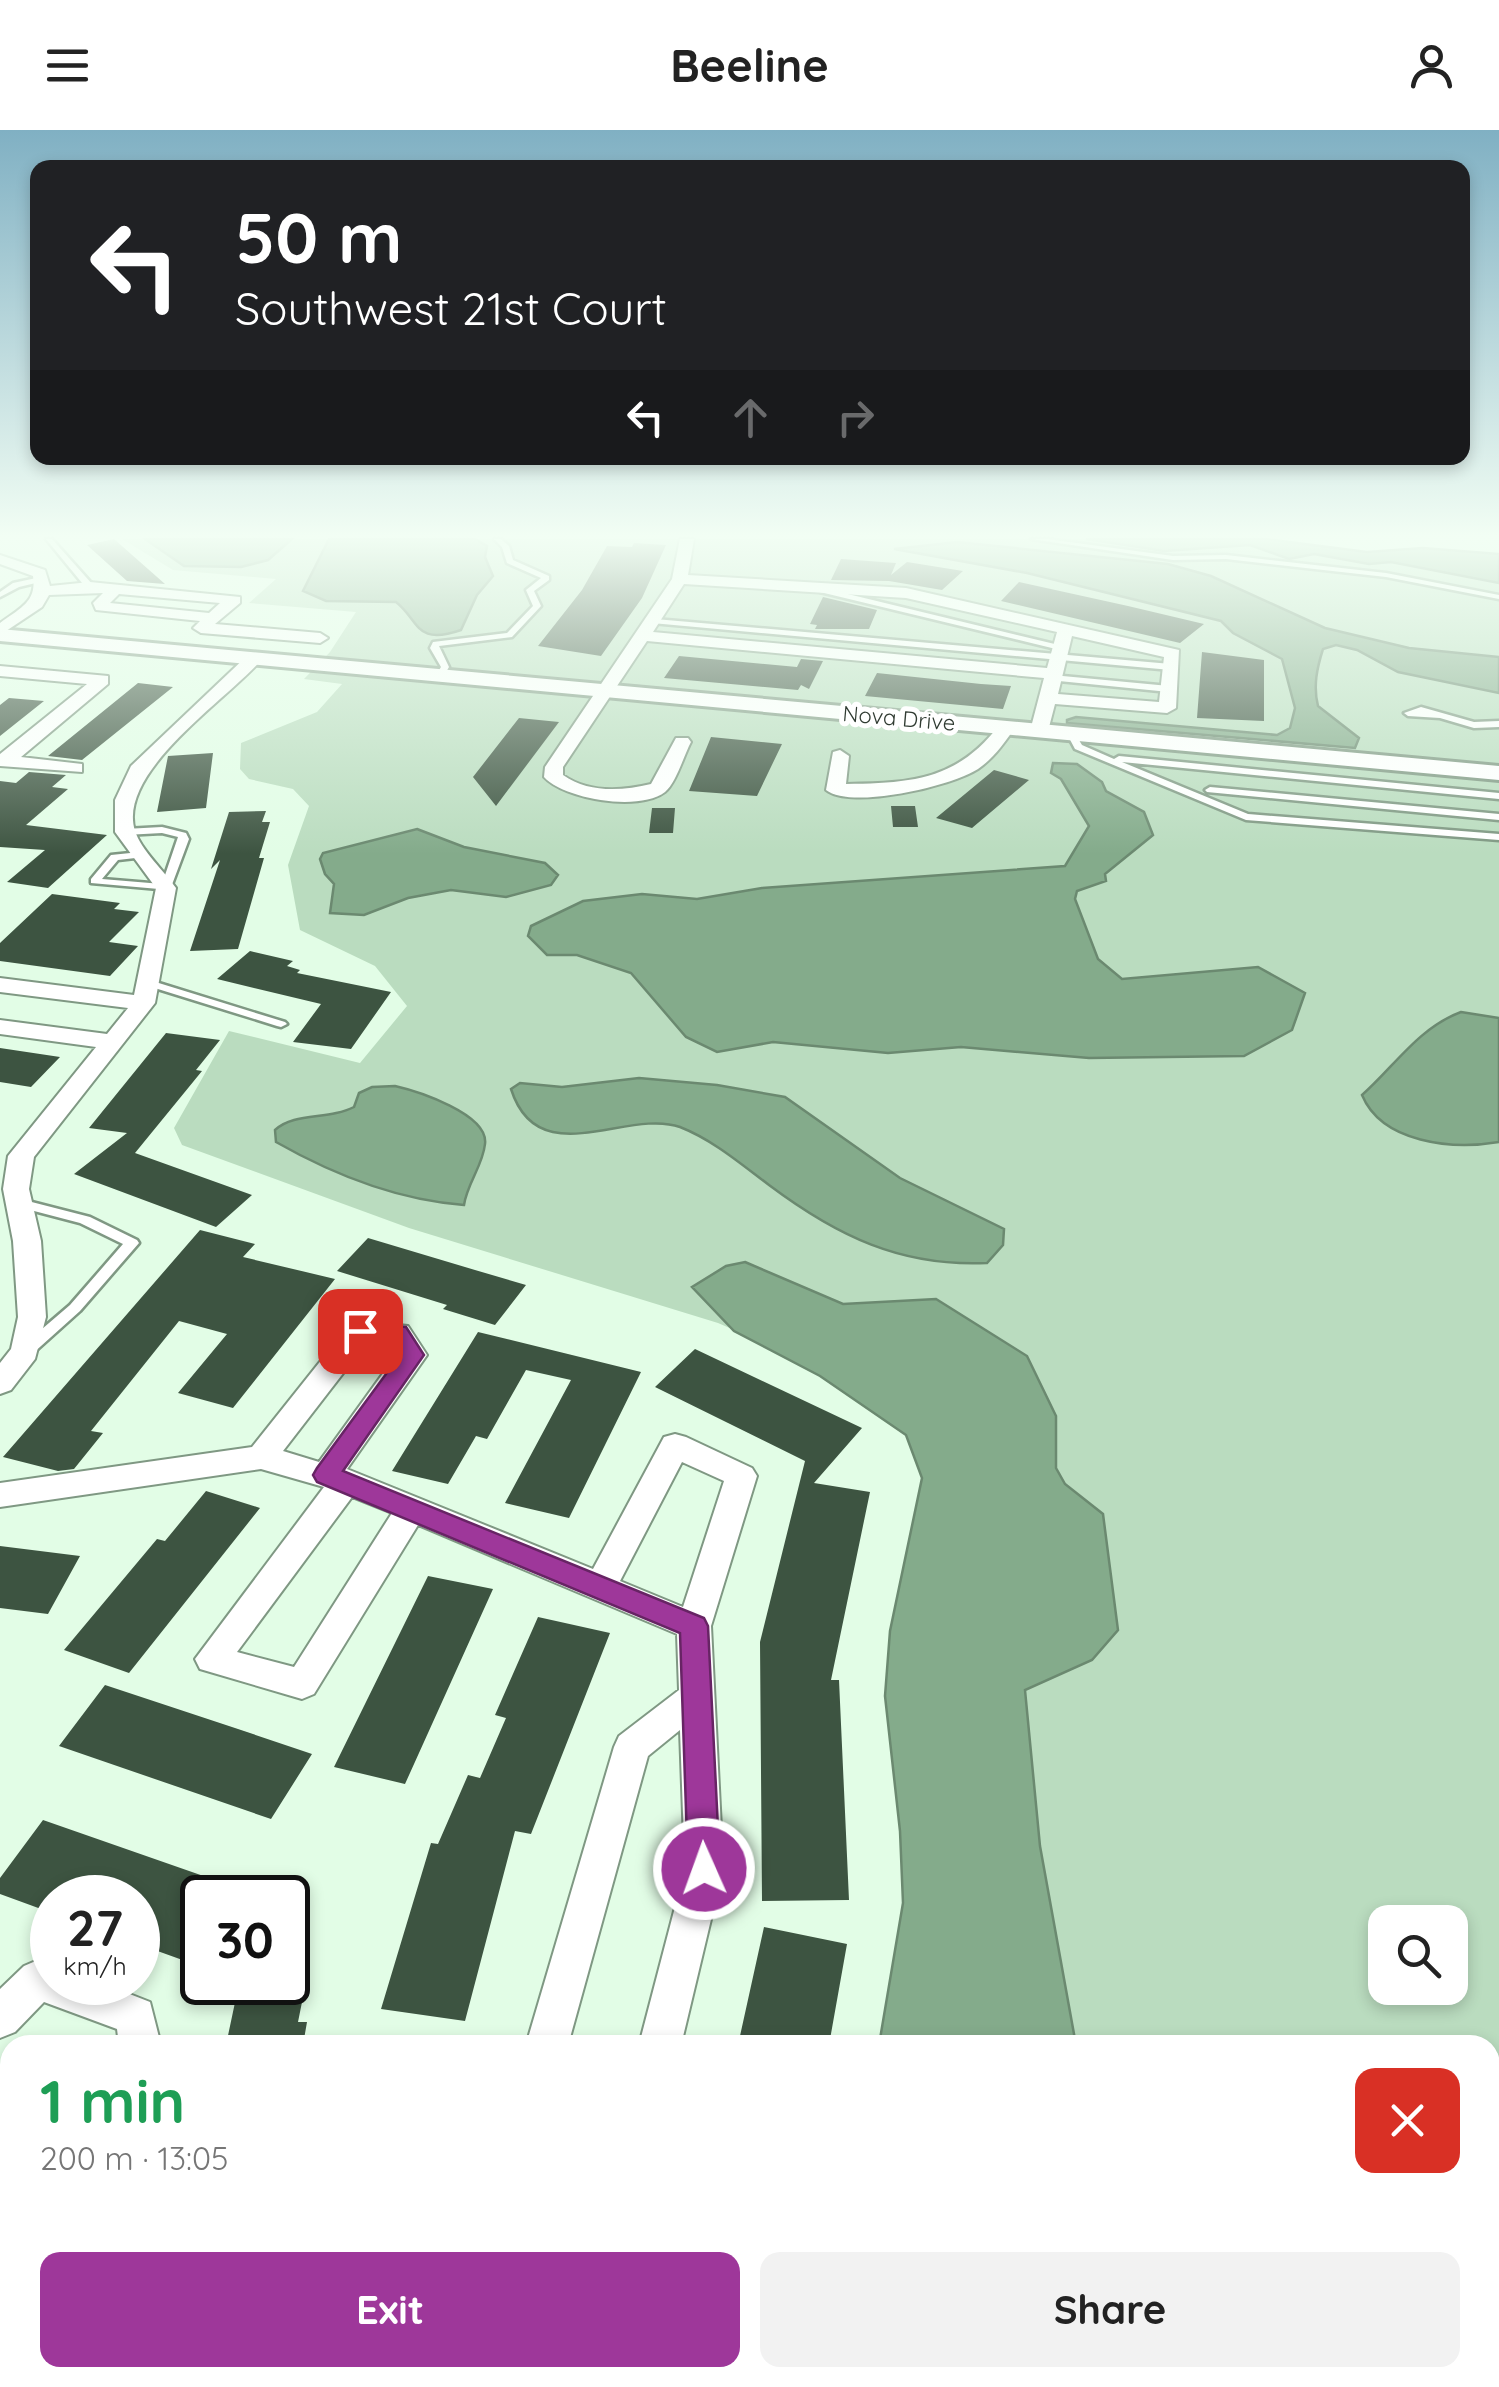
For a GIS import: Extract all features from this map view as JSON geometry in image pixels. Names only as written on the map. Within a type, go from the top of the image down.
[{"type":"street","name":"Nova Drive","points":[[121,644],[1499,773]]},
{"type":"street","points":[[639,644],[554,767],[554,776],[566,788],[645,792],[658,788],[682,742]]},
{"type":"street","points":[[834,644],[1056,664]]},
{"type":"street","points":[[1039,731],[1062,644]]},
{"type":"street","points":[[1047,698],[1167,708],[1173,654],[1132,644]]},
{"type":"street","points":[[0,1383],[25,1352],[32,1317],[14,1239],[12,1193],[20,1156],[114,1042],[146,993],[166,888],[125,832],[126,800],[138,770],[256,657]]},
{"type":"street","points":[[0,671],[102,680],[3,761]]},
{"type":"street","points":[[840,756],[836,790],[913,788],[934,784],[992,754],[1006,728]]},
{"type":"street","points":[[3,761],[75,768]]},
{"type":"street","points":[[0,985],[146,993]]},
{"type":"street","points":[[0,1027],[114,1042]]},
{"type":"street","points":[[261,1457],[360,1331],[398,1333],[412,1355],[336,1478],[212,1659],[302,1684],[412,1508]]},
{"type":"street","points":[[600,1586],[674,1445],[740,1476],[694,1626],[704,1869],[662,2035]]},
{"type":"street","points":[[0,1495],[261,1457],[336,1478],[694,1626]]},
{"type":"street","points":[[550,2035],[632,1747],[697,1696]]},
{"type":"street","points":[[0,2018],[38,1980],[135,2016],[138,2035]]},
{"type":"lane","points":[[436,644],[436,655],[445,667],[440,675]]},
{"type":"lane","points":[[995,644],[1056,664],[1169,689]]},
{"type":"lane","points":[[1056,664],[1171,667]]},
{"type":"lane","points":[[1438,716],[1499,734]]},
{"type":"lane","points":[[1474,725],[1499,724]]},
{"type":"lane","points":[[1070,734],[1078,748],[1246,817],[1499,837]]},
{"type":"lane","points":[[1103,758],[1499,796]]},
{"type":"lane","points":[[1210,790],[1499,817]]},
{"type":"lane","points":[[125,832],[162,830],[182,835],[184,839],[166,888],[95,881],[115,857],[140,855]]},
{"type":"lane","points":[[146,993],[282,1024]]},
{"type":"lane","points":[[12,1193],[85,1220],[132,1243],[76,1308],[25,1352]]},
{"type":"shaded area","points":[[335,644],[1499,644],[1499,2035],[961,2035],[963,1397],[897,1400],[718,1323],[409,1228],[182,1145],[174,1128],[229,1031],[360,1063],[407,1006],[375,966],[300,930],[288,865],[309,806],[293,789],[249,779],[240,769],[241,743],[317,712],[342,684],[304,679]]},
{"type":"shaded area","points":[[1254,644],[1394,644],[1499,657],[1499,693],[1398,672],[1357,650],[1336,645],[1323,649],[1316,677],[1318,706],[1359,738],[1355,748],[1067,723],[1076,717],[1277,735],[1290,728],[1295,708],[1282,659]]},
{"type":"shaded area","points":[[1053,763],[1077,764],[1102,782],[1106,791],[1144,812],[1153,835],[1105,874],[1106,881],[1077,891],[1075,899],[1098,959],[1122,979],[1258,967],[1305,993],[1292,1030],[1244,1056],[1089,1058],[961,1047],[888,1053],[773,1042],[717,1052],[686,1037],[631,973],[577,955],[547,955],[528,936],[531,926],[583,901],[642,894],[697,899],[762,888],[1065,866],[1089,826],[1061,779],[1051,773]]},
{"type":"shaded area","points":[[417,829],[464,847],[545,863],[558,875],[551,885],[506,897],[451,890],[408,898],[364,915],[330,913],[334,884],[325,874],[320,859],[323,853]]},
{"type":"shaded area","points":[[1461,1012],[1499,1018],[1499,1142],[1461,1145],[1402,1133],[1385,1124],[1362,1095],[1419,1038]]},
{"type":"shaded area","points":[[639,1078],[717,1085],[785,1097],[900,1178],[1004,1229],[1003,1245],[987,1263],[926,1260],[898,1254],[820,1219],[692,1132],[659,1123],[562,1133],[541,1128],[524,1114],[511,1089],[520,1083],[562,1087]]},
{"type":"shaded area","points":[[395,1086],[450,1106],[476,1123],[483,1133],[484,1152],[464,1205],[390,1192],[320,1165],[276,1142],[275,1130],[283,1124],[344,1111],[354,1107],[359,1093],[372,1087]]},
{"type":"shaded area","points":[[745,1262],[843,1304],[936,1299],[1027,1356],[1056,1416],[1056,1468],[1065,1484],[1103,1514],[1118,1630],[1092,1660],[1025,1690],[1040,1846],[1074,2035],[881,2035],[903,1903],[900,1831],[885,1696],[890,1631],[922,1478],[906,1435],[820,1376],[734,1331],[692,1287],[726,1266]]},
{"type":"building","points":[[539,644],[609,644],[601,656]]},
{"type":"building","points":[[1202,652],[1264,660],[1264,721],[1197,718]]},
{"type":"building","points":[[679,656],[797,667],[801,659],[823,661],[809,689],[801,685],[798,690],[664,678]]},
{"type":"building","points":[[877,673],[1011,686],[1003,709],[865,696]]},
{"type":"building","points":[[138,683],[173,687],[82,760],[48,756]]},
{"type":"building","points":[[9,698],[44,701],[0,736],[0,705]]},
{"type":"building","points":[[519,718],[559,722],[496,806],[473,777]]},
{"type":"building","points":[[711,737],[782,744],[757,796],[689,791]]},
{"type":"building","points":[[213,753],[206,808],[157,812],[168,756]]},
{"type":"building","points":[[994,770],[1029,780],[972,828],[936,818]]},
{"type":"building","points":[[29,772],[66,775],[52,787],[68,789],[26,825],[107,835],[48,888],[7,882],[45,850],[0,847],[0,781],[16,783]]},
{"type":"building","points":[[891,806],[915,806],[918,827],[893,827]]},
{"type":"building","points":[[652,808],[675,808],[673,833],[649,833]]},
{"type":"building","points":[[266,811],[262,822],[270,822],[259,858],[264,858],[238,949],[190,951],[220,860],[211,869],[229,812]]},
{"type":"building","points":[[52,894],[120,903],[114,909],[139,912],[109,942],[138,946],[110,976],[0,961],[0,943]]},
{"type":"building","points":[[250,951],[293,961],[287,966],[300,970],[297,973],[391,992],[351,1049],[293,1042],[321,1004],[217,979]]},
{"type":"building","points":[[166,1033],[220,1040],[196,1070],[202,1071],[135,1153],[252,1195],[216,1227],[74,1174],[127,1133],[89,1128]]},
{"type":"building","points":[[0,1048],[60,1057],[31,1087],[0,1082]]},
{"type":"building","points":[[200,1230],[255,1244],[243,1257],[335,1279],[233,1408],[178,1393],[227,1334],[179,1321],[91,1431],[103,1433],[74,1469],[58,1471],[3,1457]]},
{"type":"building","points":[[368,1238],[526,1285],[495,1325],[443,1309],[447,1305],[337,1271]]},
{"type":"building","points":[[478,1332],[641,1372],[569,1518],[505,1503],[571,1380],[526,1370],[487,1439],[476,1436],[448,1484],[392,1471]]},
{"type":"building","points":[[695,1349],[862,1428],[814,1483],[870,1492],[831,1680],[839,1680],[849,1900],[762,1901],[760,1642],[805,1461],[655,1387]]},
{"type":"building","points":[[206,1491],[260,1508],[129,1673],[64,1650],[157,1539],[165,1541]]},
{"type":"building","points":[[0,1546],[80,1556],[48,1614],[0,1608]]},
{"type":"building","points":[[428,1576],[493,1589],[405,1784],[334,1767]]},
{"type":"building","points":[[538,1617],[610,1633],[531,1834],[515,1831],[465,2021],[381,2009],[431,1843],[438,1844],[468,1775],[480,1778],[506,1718],[495,1715]]},
{"type":"building","points":[[105,1685],[312,1754],[271,1819],[59,1746]]},
{"type":"building","points":[[43,1820],[201,1875],[180,1875],[180,1959],[160,1952],[160,1875],[30,1875],[30,1905],[0,1894],[0,1878]]},
{"type":"building","points":[[764,1927],[847,1944],[831,2035],[740,2035]]},
{"type":"building","points":[[234,2005],[301,2005],[298,2022],[307,2022],[305,2035],[228,2035]]},
{"type":"route","points":[[360,1331],[398,1333],[412,1355],[326,1475],[694,1626],[704,1869]]}]
